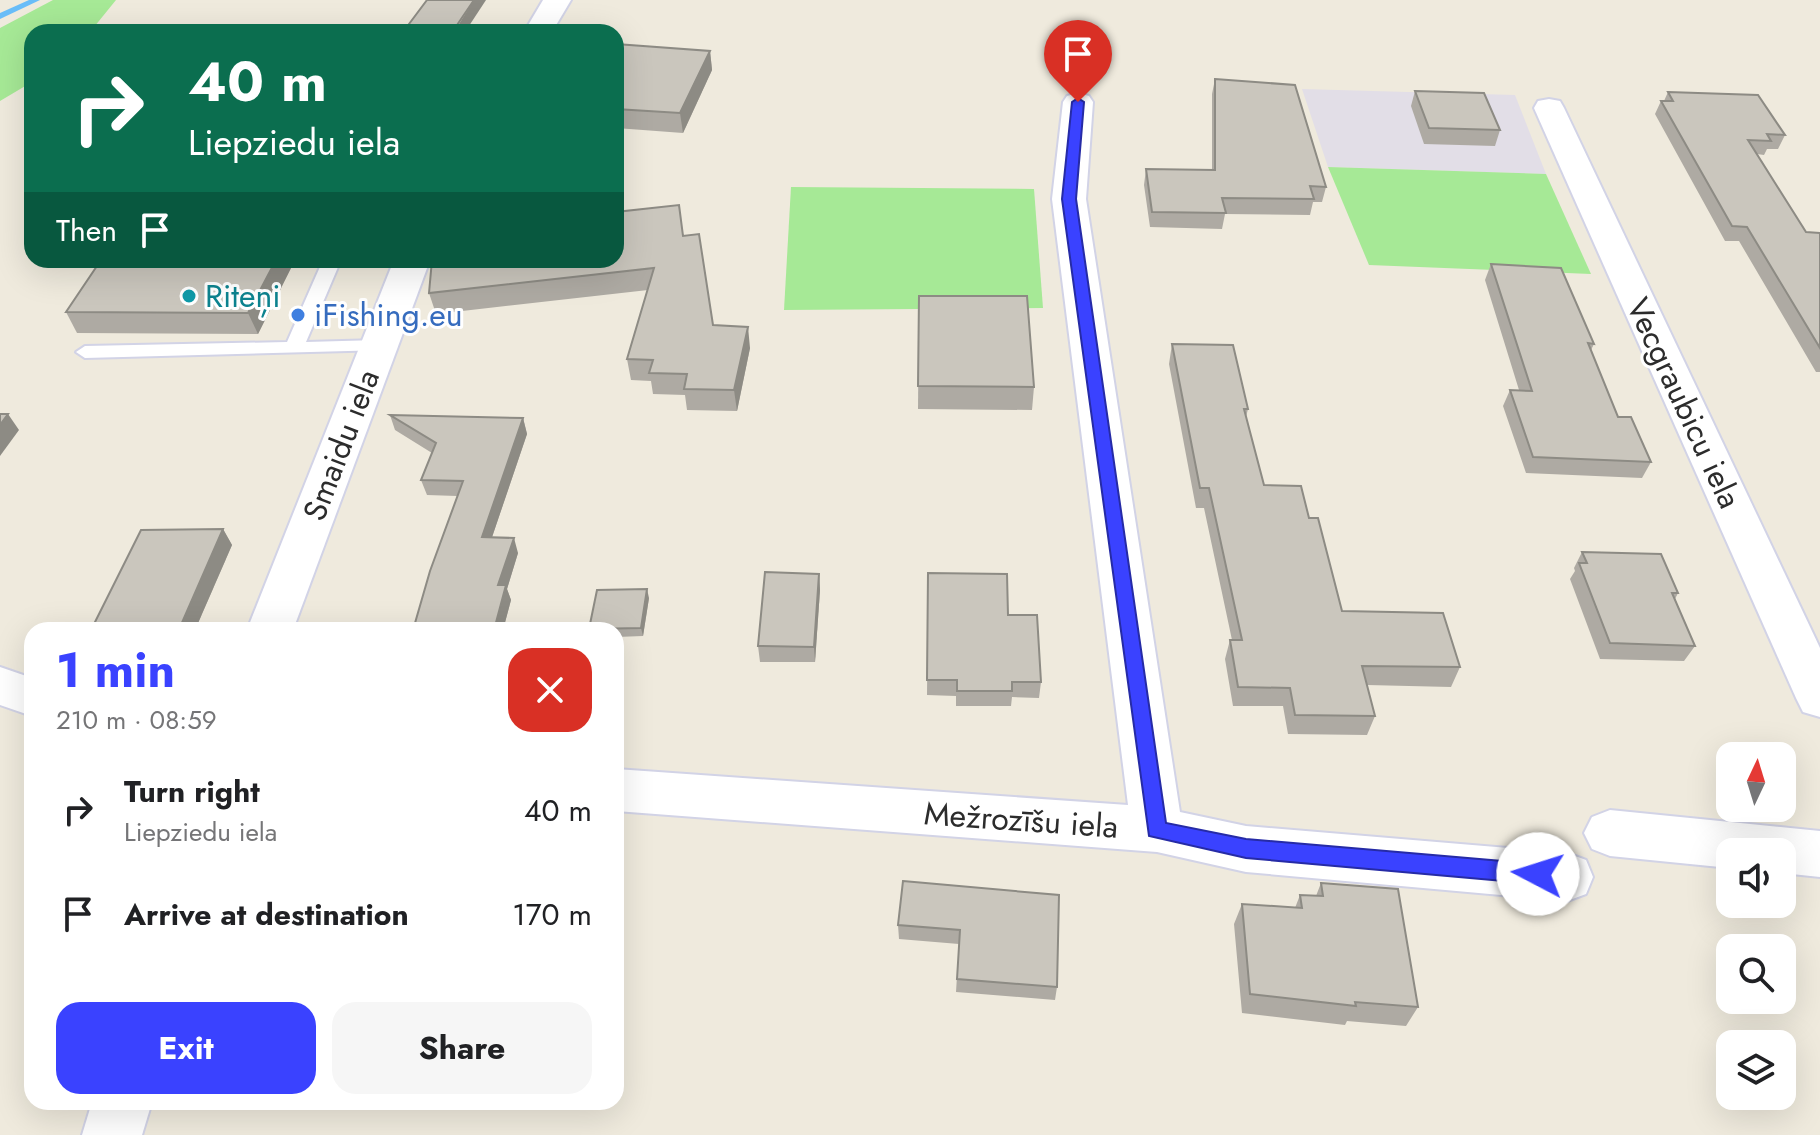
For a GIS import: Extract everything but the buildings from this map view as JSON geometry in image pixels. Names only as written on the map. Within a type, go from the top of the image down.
[{"type":"street","points":[[543,24],[557,0]]},
{"type":"street","points":[[1078,102],[1069,199],[1157,830]]},
{"type":"street","name":"Vecgraubicu iela","points":[[1549,108],[1820,698]]},
{"type":"street","name":"Smaidu iela","points":[[273,622],[409,268]]},
{"type":"street","points":[[0,686],[24,694]]},
{"type":"street","name":"Mežrozīšu iela","points":[[624,791],[1157,830],[1246,849],[1567,877]]},
{"type":"street","points":[[1610,833],[1820,854]]},
{"type":"street","points":[[112,1135],[120,1110]]},
{"type":"lane","points":[[294,348],[329,268]]},
{"type":"lane","points":[[85,352],[379,346]]},
{"type":"shaded area","points":[[1302,89],[1515,95],[1546,174],[1328,167]]},
{"type":"green space","points":[[53,0],[116,0],[96,24],[24,24],[24,87],[0,101],[0,28]]},
{"type":"green space","points":[[1328,167],[1546,174],[1591,274],[1369,265]]},
{"type":"green space","points":[[791,187],[1034,189],[1043,308],[784,310]]},
{"type":"waterway","points":[[0,16],[36,0]]},
{"type":"place","name":"Riteņi","points":[[189,296]]},
{"type":"place","name":"iFishing.eu","points":[[298,315]]},
{"type":"route","points":[[1078,102],[1069,199],[1157,830],[1246,849],[1538,874]]}]
